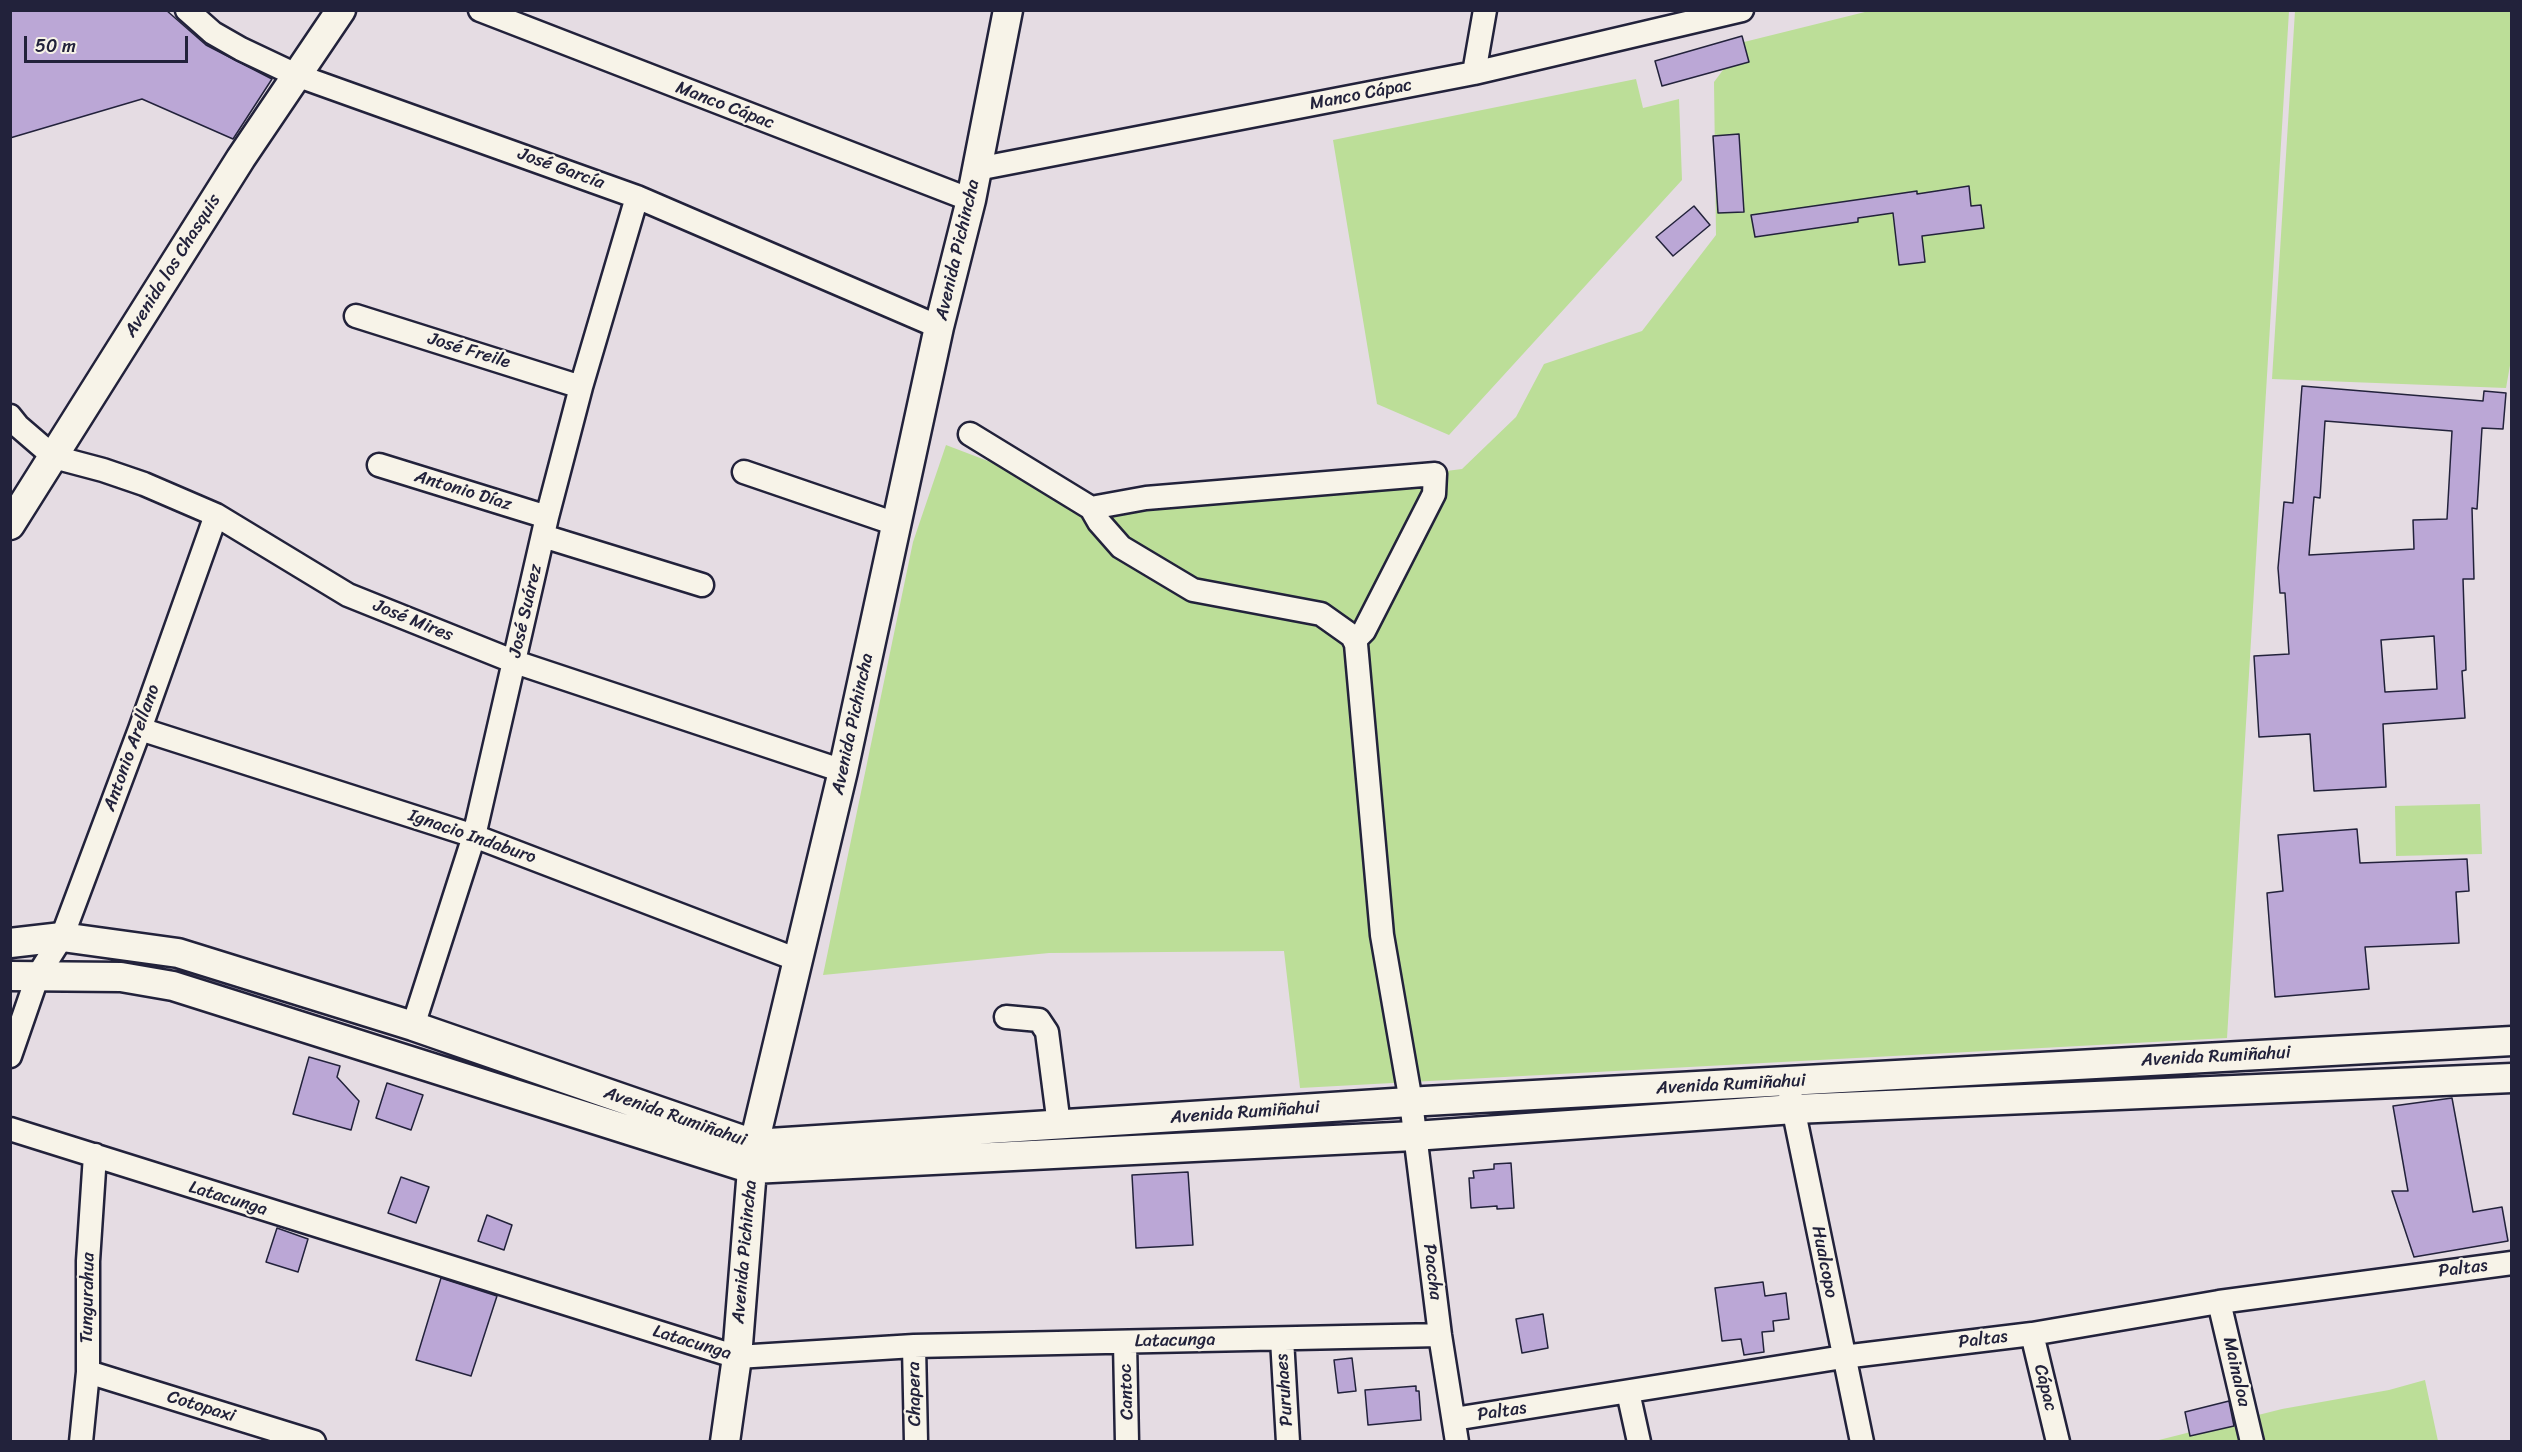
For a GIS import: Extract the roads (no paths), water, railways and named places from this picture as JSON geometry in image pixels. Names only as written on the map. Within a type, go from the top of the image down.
[{"type":"main road","name":"Avenida Pichincha","points":[[725,1442],[737,1357],[753,1156],[843,771],[939,327],[971,200],[1008,10]]},
{"type":"main road","name":"Avenida los Chasquis","points":[[10,525],[241,158],[339,12]]},
{"type":"main road","name":"Avenida Rumiñahui","points":[[10,943],[62,937],[178,953],[413,1026],[753,1156],[1059,1125],[1418,1102],[2511,1041]]},
{"type":"main road","name":"Avenida Rumiñahui","points":[[24,976],[121,977],[173,986],[753,1156],[1414,1136],[1794,1109],[2511,1077]]},
{"type":"street","name":"José García","points":[[187,10],[213,33],[297,75],[637,197],[939,327]]},
{"type":"street","name":"Manco Cápac","points":[[480,10],[971,200]]},
{"type":"street","points":[[1474,73],[1485,10]]},
{"type":"street","name":"Manco Cápac","points":[[977,169],[1474,73],[1728,12]]},
{"type":"street","name":"José Suárez","points":[[413,1026],[474,836],[545,527],[581,387],[637,197]]},
{"type":"street","name":"José Freile","points":[[356,316],[581,387]]},
{"type":"street","name":"José Mires","points":[[10,416],[18,426],[54,457],[144,484],[216,515],[348,595],[515,662],[843,771]]},
{"type":"street","points":[[970,434],[1091,508],[1099,522],[1121,547],[1193,590],[1321,614],[1358,634],[1434,494],[1435,474],[1146,498],[1091,508]]},
{"type":"street","name":"Antonio Díaz","points":[[379,465],[702,585]]},
{"type":"street","points":[[744,472],[896,524]]},
{"type":"street","name":"Antonio Arellano","points":[[10,1056],[24,976],[62,937],[140,729],[216,515]]},
{"type":"street","name":"Paccha","points":[[1358,634],[1356,644],[1382,935],[1418,1102],[1414,1136],[1456,1442]]},
{"type":"street","name":"Ignacio Indaburo","points":[[140,729],[474,836],[798,960]]},
{"type":"street","points":[[1006,1017],[1039,1020],[1047,1032],[1059,1125]]},
{"type":"street","name":"Hualcopo","points":[[1788,1081],[1862,1442]]},
{"type":"street","name":"Latacunga","points":[[10,1129],[737,1357],[914,1346],[1440,1335]]},
{"type":"street","name":"Tungurahua","points":[[81,1442],[88,1372],[88,1261],[95,1155]]},
{"type":"street","name":"Paltas","points":[[1454,1419],[1843,1357],[2032,1334],[2219,1302],[2511,1263]]},
{"type":"street","name":"Mainaloa","points":[[2219,1302],[2252,1442]]},
{"type":"street","name":"Cápac","points":[[2032,1334],[2058,1442]]},
{"type":"street","name":"Puruhaes","points":[[1282,1339],[1288,1442]]},
{"type":"street","name":"Cantoc","points":[[1125,1342],[1127,1442]]},
{"type":"street","name":"Chapera","points":[[914,1346],[916,1442]]},
{"type":"street","name":"Cotopaxi","points":[[88,1372],[314,1442]]},
{"type":"street","points":[[1628,1392],[1639,1442]]}]
